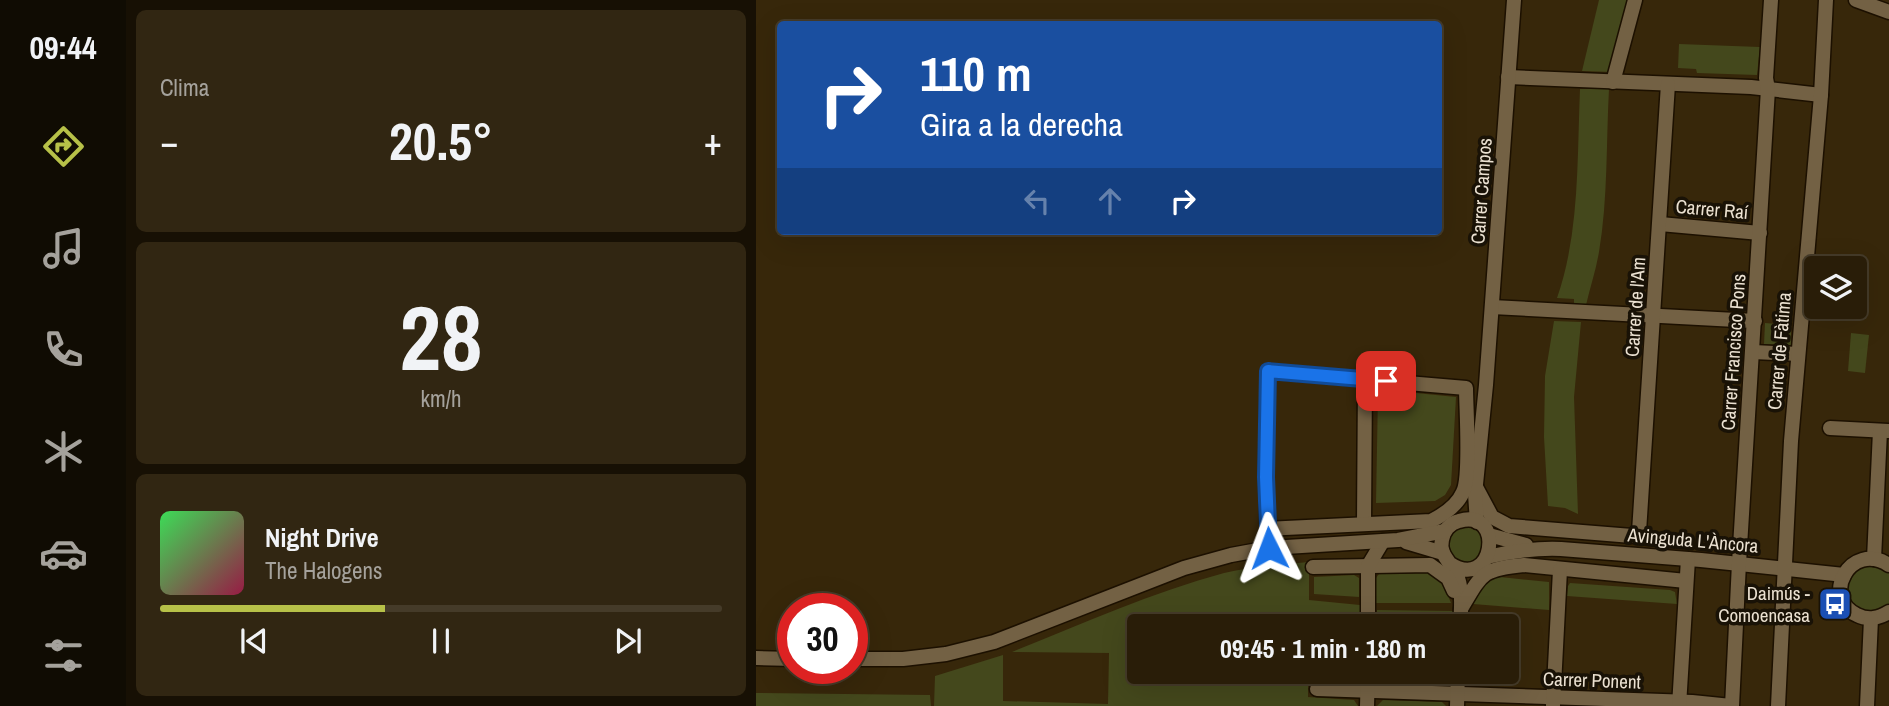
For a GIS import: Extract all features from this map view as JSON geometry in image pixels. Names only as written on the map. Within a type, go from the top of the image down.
[{"type":"street","name":"Carrer Campos","points":[[1486,385],[1514,0]]},
{"type":"street","points":[[1613,82],[1635,0]]},
{"type":"street","name":"Carrer Francisco Pons","points":[[1732,706],[1771,0]]},
{"type":"street","name":"Carrer de Fàtima","points":[[1778,706],[1791,441],[1821,95],[1826,0]]},
{"type":"street","points":[[1856,0],[1889,12]]},
{"type":"street","points":[[1508,77],[1768,89],[1821,95]]},
{"type":"street","name":"Carrer de l'Am","points":[[1470,489],[1492,517],[1509,526],[1632,536],[1639,532],[1668,84]]},
{"type":"street","name":"Carrer Raí","points":[[1660,224],[1760,233]]},
{"type":"street","points":[[1492,307],[1755,321]]},
{"type":"street","points":[[1753,352],[1798,354]]},
{"type":"street","points":[[1269,548],[1268,371],[1466,387],[1470,489],[1477,522]]},
{"type":"street","points":[[1364,523],[1365,379]]},
{"type":"street","points":[[1468,453],[1479,397],[1486,385]]},
{"type":"street","points":[[1461,520],[1470,489],[1486,385]]},
{"type":"street","points":[[1830,428],[1884,431],[1874,559]]},
{"type":"street","points":[[1268,529],[1431,521],[1447,513],[1470,489]]},
{"type":"street","points":[[868,659],[903,659],[946,654],[994,642],[1184,568],[1231,555],[1269,548],[1390,541],[1444,531],[1461,520],[1477,522],[1484,528],[1489,536],[1490,550],[1471,574],[1461,608]]},
{"type":"street","points":[[1444,531],[1441,546],[1459,579],[1461,614]]},
{"type":"street","name":"Avinguda L'Àncora","points":[[1489,536],[1538,548],[1739,563],[1843,575]]},
{"type":"street","points":[[1390,541],[1446,558],[1462,569],[1475,567]]},
{"type":"street","points":[[1368,614],[1368,566],[1390,541]]},
{"type":"street","name":"Avinguda L'Àncora","points":[[1487,557],[1538,548]]},
{"type":"street","points":[[1679,704],[1688,559]]},
{"type":"street","points":[[1889,565],[1874,559],[1856,562],[1843,575],[1841,595],[1845,604],[1860,617],[1871,619],[1889,612]]},
{"type":"street","points":[[1313,567],[1430,565],[1448,578],[1461,608]]},
{"type":"street","points":[[1461,608],[1488,571],[1524,565],[1686,580]]},
{"type":"street","points":[[1553,701],[1560,570]]},
{"type":"street","points":[[1867,706],[1871,619]]},
{"type":"street","points":[[756,658],[777,659]]},
{"type":"street","points":[[1367,706],[1368,684]]},
{"type":"street","name":"Carrer Ponent","points":[[1317,689],[1368,690],[1457,700],[1732,706]]},
{"type":"green space","points":[[1599,0],[1629,0],[1613,72],[1582,71]]},
{"type":"green space","points":[[1679,44],[1760,47],[1757,75],[1697,73],[1696,69],[1678,68]]},
{"type":"green space","points":[[1580,89],[1609,89],[1602,232],[1586,305],[1574,303],[1574,299],[1557,298],[1574,221]]},
{"type":"green space","points":[[1554,321],[1581,322],[1574,397],[1578,514],[1565,508],[1548,506],[1544,437],[1545,376]]},
{"type":"green space","points":[[1765,323],[1791,325],[1791,346],[1764,344]]},
{"type":"green space","points":[[1851,333],[1869,335],[1865,373],[1848,371]]},
{"type":"green space","points":[[1386,390],[1456,397],[1451,485],[1445,495],[1435,501],[1376,503],[1378,393]]},
{"type":"green space","points":[[1481,525],[1487,557],[1455,567],[1442,538],[1448,527]]},
{"type":"green space","points":[[1309,562],[1309,600],[1360,605],[1360,614],[1127,614],[1127,684],[1308,684],[1308,697],[1354,700],[1358,706],[934,706],[935,676],[1003,655],[1003,701],[1108,704],[1109,653],[1012,652],[1170,590],[1245,569]]},
{"type":"green space","points":[[1889,565],[1889,612],[1851,612],[1844,575],[1849,567]]},
{"type":"green space","points":[[1428,573],[1441,581],[1451,603],[1376,603],[1376,578],[1379,574]]},
{"type":"green space","points":[[1354,575],[1359,578],[1359,597],[1314,594],[1314,577]]},
{"type":"green space","points":[[1500,577],[1549,582],[1549,610],[1473,604],[1487,583]]},
{"type":"green space","points":[[1570,583],[1670,590],[1675,592],[1677,604],[1567,596]]},
{"type":"green space","points":[[1377,610],[1454,611],[1454,614],[1377,614]]},
{"type":"green space","points":[[756,693],[930,695],[931,706],[756,706]]},
{"type":"green space","points":[[1383,700],[1442,702],[1446,706],[1377,706]]},
{"type":"place","name":"Daimús - Comoencasa","points":[[1835,604]]},
{"type":"route","points":[[1269,548],[1266,477],[1268,371],[1386,381]]}]
